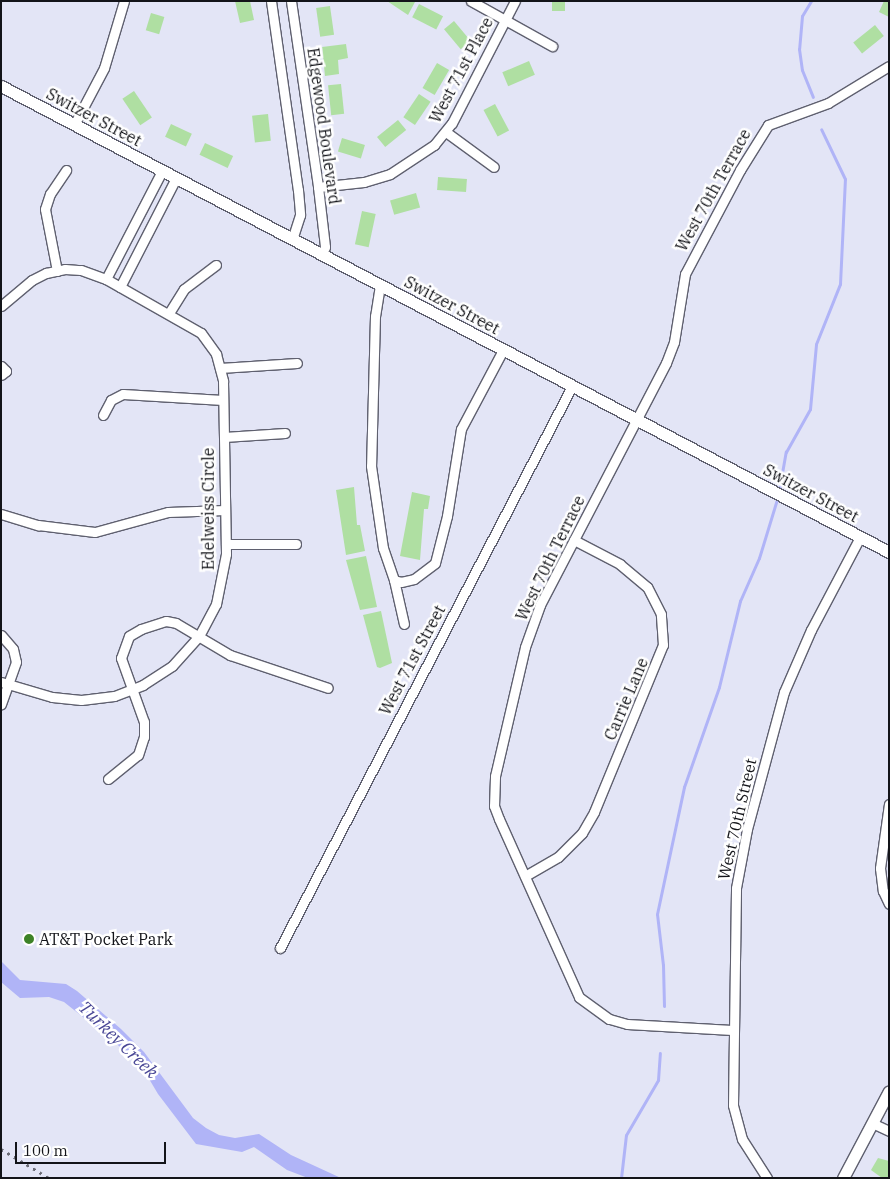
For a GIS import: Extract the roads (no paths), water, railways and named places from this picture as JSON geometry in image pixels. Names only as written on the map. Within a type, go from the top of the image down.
[{"type":"street","points":[[74,125],[104,68],[124,1]]},
{"type":"street","points":[[271,1],[299,198],[300,215],[292,239]]},
{"type":"street","name":"Edgewood Boulevard","points":[[291,1],[318,188],[325,247],[322,254]]},
{"type":"street","points":[[471,1],[552,46]]},
{"type":"street","name":"West 71st Place","points":[[318,188],[364,182],[390,174],[414,162],[446,132],[515,1]]},
{"type":"street","name":"West 70th Terrace","points":[[732,1030],[627,1024],[592,1009],[579,997],[494,806],[495,776],[533,624],[574,540],[638,421],[674,342],[685,274],[760,134],[768,125],[843,96],[889,66]]},
{"type":"street","name":"Switzer Street","points":[[1,86],[889,552]]},
{"type":"street","points":[[446,132],[494,167]]},
{"type":"street","points":[[57,271],[45,209],[50,194],[66,170]]},
{"type":"street","points":[[106,280],[162,171]]},
{"type":"street","points":[[120,287],[176,178]]},
{"type":"street","points":[[169,313],[184,289],[216,265]]},
{"type":"street","name":"Edelweiss Circle","points":[[1,306],[32,280],[57,271],[81,270],[120,287],[202,333],[216,354],[220,368],[223,400],[226,544],[222,585],[216,604],[199,636],[172,666],[132,689],[93,699],[68,700],[5,683]]},
{"type":"street","points":[[380,285],[374,316],[371,466],[383,548],[394,580],[404,624]]},
{"type":"street","points":[[394,580],[401,582],[414,579],[435,563],[447,516],[461,429],[503,350]]},
{"type":"street","points":[[220,368],[297,363]]},
{"type":"street","points":[[1,366],[6,371],[1,375]]},
{"type":"street","name":"West 71st Street","points":[[280,948],[572,386]]},
{"type":"street","points":[[102,415],[111,400],[123,394],[223,400]]},
{"type":"street","name":"Edelweiss Circle","points":[[224,437],[285,433]]},
{"type":"street","points":[[1,514],[38,525],[95,532],[168,512],[225,510]]},
{"type":"street","name":"West 70th Street","points":[[767,1178],[748,1150],[735,1118],[732,1030],[736,888],[747,830],[780,707],[795,664],[860,537]]},
{"type":"street","name":"Carrie Lane","points":[[525,876],[558,857],[582,833],[594,812],[663,645],[661,614],[647,588],[620,564],[574,540]]},
{"type":"street","points":[[226,544],[296,544]]},
{"type":"street","points":[[108,779],[138,755],[144,737],[144,722],[120,658],[129,636],[166,621],[176,622],[230,655],[328,688]]},
{"type":"street","points":[[1,635],[13,649],[16,662],[5,683],[1,704]]},
{"type":"street","points":[[889,804],[880,868],[882,891],[889,904]]},
{"type":"street","points":[[843,1178],[889,1091]]},
{"type":"street","points":[[872,1123],[889,1131]]},
{"type":"water","name":"Turkey Creek","points":[[1,961],[20,980],[66,984],[77,991],[121,1029],[144,1052],[193,1118],[206,1128],[219,1135],[235,1138],[259,1134],[291,1155],[341,1178],[308,1178],[287,1170],[254,1147],[242,1152],[196,1144],[158,1094],[139,1062],[64,1002],[49,997],[20,998],[1,982]]},
{"type":"waterway","points":[[811,1],[802,16],[799,49],[802,70],[813,97]]},
{"type":"waterway","points":[[779,490],[786,452],[810,409],[816,344],[840,284],[845,179],[821,129]]},
{"type":"waterway","points":[[664,1006],[663,965],[657,914],[684,787],[719,687],[740,601],[759,558],[778,496]]},
{"type":"waterway","points":[[621,1178],[626,1135],[658,1080],[660,1053]]},
{"type":"railway","points":[[1,1149],[49,1178]]},
{"type":"place","name":"AT&T Pocket Park","points":[[29,939]]}]
